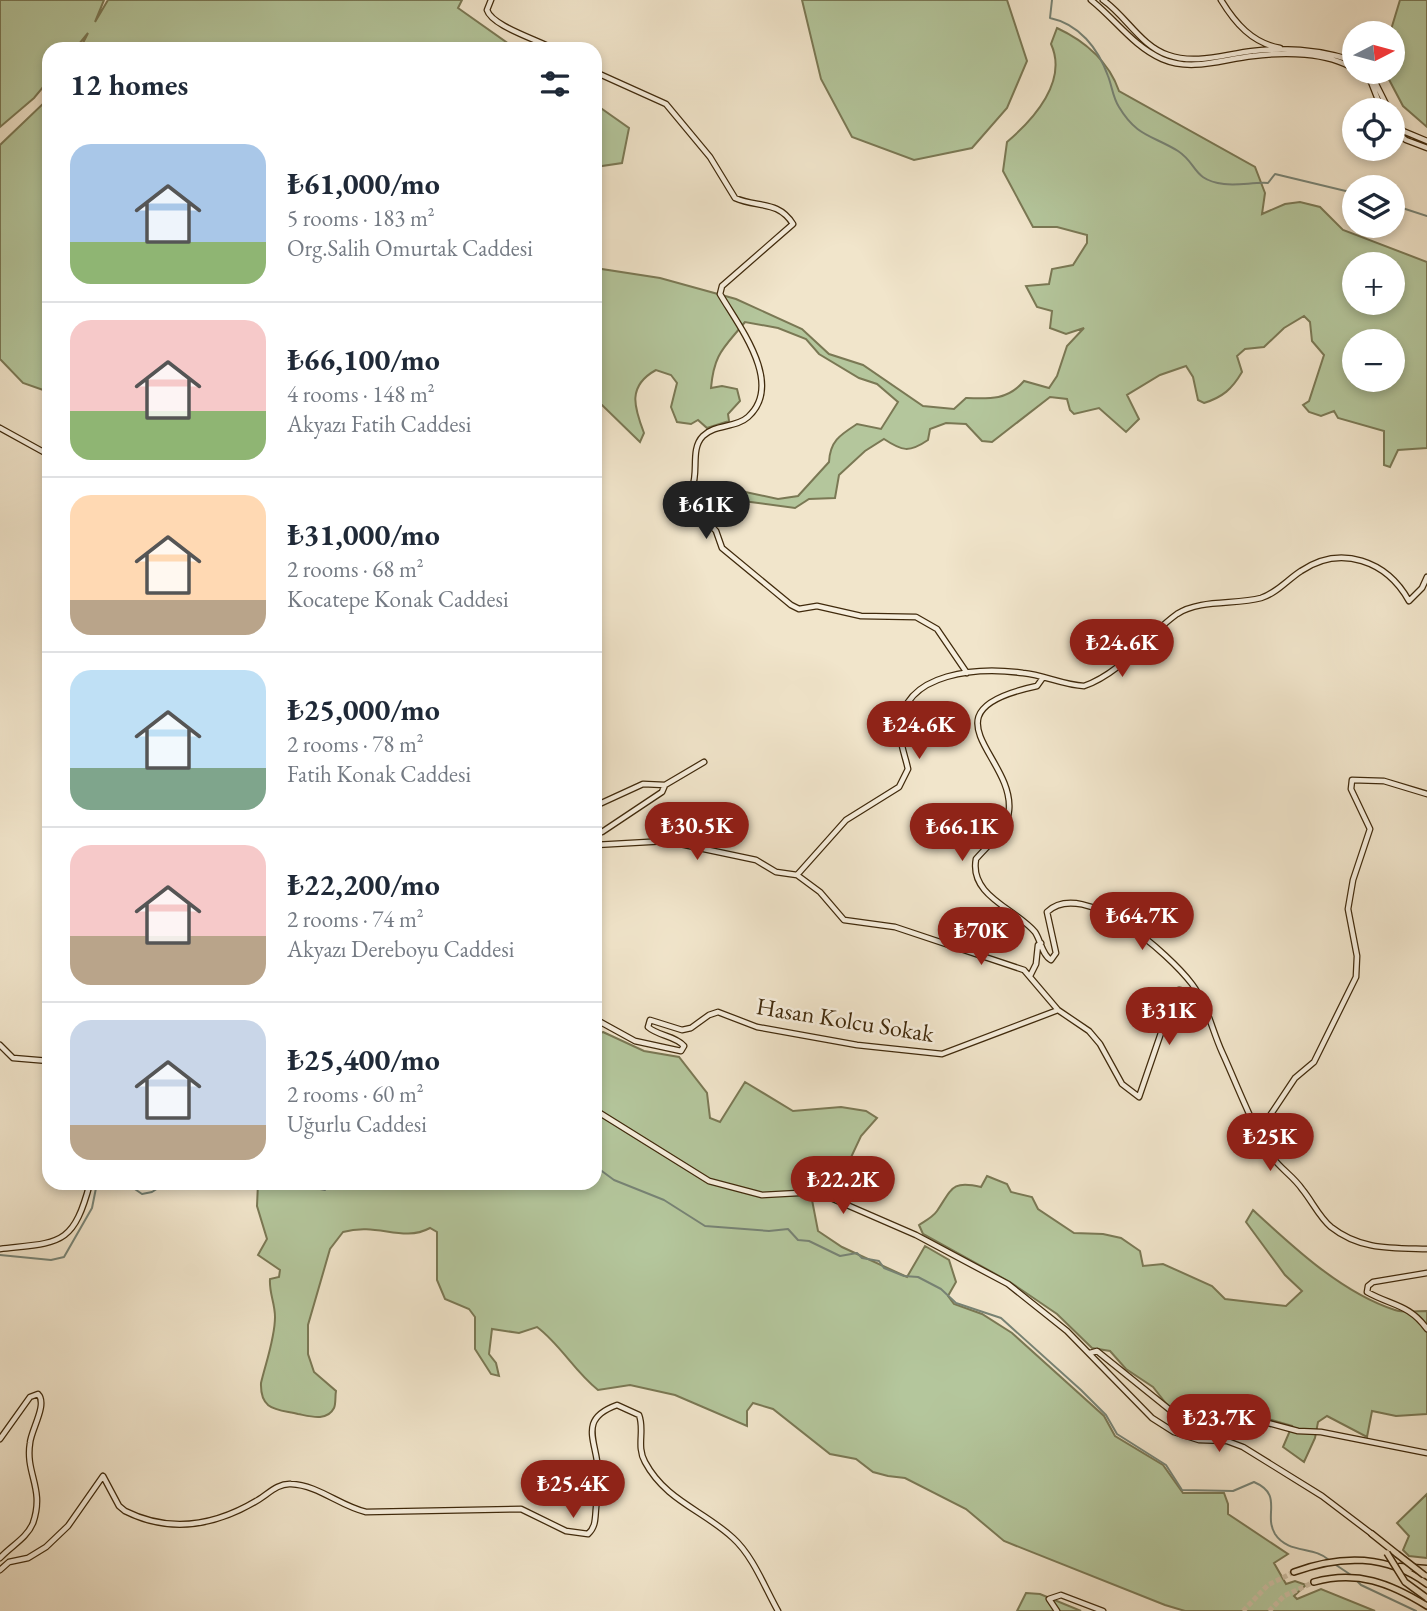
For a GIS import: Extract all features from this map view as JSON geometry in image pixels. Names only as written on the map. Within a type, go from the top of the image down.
[{"type":"highway","points":[[1401,1567],[1426,1574]]},
{"type":"main road","points":[[1372,1534],[1405,1582],[1427,1598]]},
{"type":"main road","points":[[1372,1534],[1426,1574]]},
{"type":"main road","points":[[1294,1572],[1347,1559],[1370,1560],[1401,1567],[1427,1584]]},
{"type":"main road","points":[[1314,1582],[1327,1578],[1355,1577],[1381,1581],[1427,1606]]},
{"type":"street","points":[[491,0],[487,10],[496,23],[541,42]]},
{"type":"street","points":[[1091,0],[1127,34],[1163,60],[1186,65],[1207,64],[1253,55],[1296,54],[1342,63]]},
{"type":"street","points":[[1103,0],[1145,41],[1169,56],[1209,58],[1288,49],[1296,54]]},
{"type":"street","points":[[1221,0],[1238,24],[1266,45],[1342,58]]},
{"type":"street","points":[[602,75],[666,104],[710,157],[735,198],[772,206],[785,212],[793,224],[722,286],[720,295],[752,352],[761,375],[762,391],[749,416],[739,423],[710,430],[701,437],[696,449],[692,489],[681,500],[682,506],[706,520],[716,531],[722,548],[791,605],[799,608],[817,606],[861,616],[916,617],[937,629],[967,673]]},
{"type":"street","points":[[1405,132],[1427,141]]},
{"type":"street","points":[[1405,139],[1427,148]]},
{"type":"street","points":[[0,428],[42,451]]},
{"type":"street","points":[[797,875],[846,820],[889,795],[904,780],[908,769],[901,744],[900,726],[911,698],[925,685],[944,677],[967,673],[1021,672],[1042,679],[1055,678],[1074,685],[1089,684],[1136,653],[1181,612],[1265,597],[1301,570],[1346,557],[1379,566],[1409,601],[1422,588],[1427,578]]},
{"type":"street","points":[[1042,679],[1037,686],[1008,692],[996,699],[982,710],[978,719],[986,751],[1005,788],[1009,811],[1006,822],[976,859],[976,879],[985,891],[1022,920],[1041,943],[1046,958],[1054,958],[1056,953],[1048,912],[1055,905],[1068,902],[1093,907],[1164,952],[1197,993],[1274,1159],[1302,1188],[1329,1225],[1349,1240],[1374,1247],[1427,1248]]},
{"type":"street","points":[[602,803],[643,784],[665,785],[704,762]]},
{"type":"street","points":[[1263,1139],[1269,1117],[1295,1078],[1314,1062],[1356,976],[1357,956],[1348,909],[1353,880],[1370,829],[1351,789],[1352,780],[1384,781],[1427,793]]},
{"type":"street","points":[[602,832],[662,792],[665,785]]},
{"type":"street","points":[[602,845],[666,841],[756,860],[776,872],[797,875],[820,892],[844,920],[916,933],[1012,964],[1030,976],[1058,1010],[1089,1031],[1100,1044],[1122,1084],[1139,1097],[1172,998],[1179,990],[1197,993]]},
{"type":"street","points":[[1030,976],[1036,964],[1038,945],[1041,943]]},
{"type":"street","name":"Hasan Kolcu Sokak","points":[[602,1023],[635,1041],[681,1051],[684,1046],[681,1042],[656,1034],[648,1027],[650,1020],[681,1030],[691,1028],[709,1015],[719,1012],[757,1027],[857,1045],[942,1054],[1058,1010]]},
{"type":"street","points":[[0,1045],[13,1058],[42,1060]]},
{"type":"street","points":[[602,1114],[709,1181],[762,1195],[817,1192],[916,1235],[1008,1284],[1090,1353],[1152,1418],[1174,1432],[1199,1440],[1227,1441],[1243,1447],[1322,1496],[1372,1534]]},
{"type":"street","points":[[0,1249],[51,1244],[62,1237],[74,1228],[82,1214],[88,1190]]},
{"type":"street","points":[[1427,1273],[1373,1282],[1368,1286],[1367,1292],[1381,1300],[1406,1307],[1427,1329]]},
{"type":"street","points":[[1090,1353],[1097,1350],[1103,1353],[1123,1374],[1180,1418],[1214,1424],[1256,1420],[1298,1431],[1321,1432],[1427,1453]]},
{"type":"street","points":[[0,1439],[30,1397],[38,1394],[42,1403],[29,1451],[38,1489],[38,1505],[32,1526],[18,1543],[0,1558]]},
{"type":"street","points":[[0,1570],[9,1562],[27,1558],[46,1547],[83,1506],[100,1476],[106,1479],[119,1506],[142,1519],[176,1526],[207,1524],[257,1501],[282,1484],[292,1483],[325,1494],[351,1509],[366,1512],[522,1509],[566,1531],[588,1534],[594,1525],[599,1475],[591,1435],[593,1423],[600,1413],[617,1405],[639,1415],[640,1450],[657,1481],[686,1507],[731,1536],[741,1546],[778,1611]]},
{"type":"street","points":[[1056,1611],[1049,1599],[1061,1595],[1103,1611]]},
{"type":"green space","points":[[0,0],[104,0],[95,22],[108,0],[462,0],[458,8],[506,42],[84,42],[88,33],[81,42],[42,42],[42,88],[0,127]]},
{"type":"green space","points":[[802,0],[1007,0],[1027,61],[1007,108],[972,148],[914,160],[852,137],[821,79]]},
{"type":"green space","points":[[1400,0],[1427,0],[1427,127],[1405,108],[1405,98],[1399,98],[1391,84],[1405,84],[1405,21],[1394,21]]},
{"type":"green space","points":[[1057,28],[1095,54],[1115,80],[1119,91],[1255,167],[1265,193],[1262,214],[1285,204],[1300,202],[1320,207],[1342,229],[1342,238],[1364,238],[1401,252],[1342,252],[1342,315],[1405,315],[1405,254],[1427,262],[1427,448],[1398,450],[1390,467],[1384,465],[1384,431],[1338,418],[1334,411],[1321,416],[1309,412],[1303,405],[1309,401],[1324,355],[1312,341],[1310,322],[1304,316],[1284,328],[1264,347],[1245,349],[1237,356],[1242,372],[1226,392],[1211,401],[1204,403],[1198,400],[1193,377],[1186,366],[1160,375],[1127,395],[1139,419],[1126,432],[1099,408],[1074,414],[1067,399],[1050,397],[992,442],[982,441],[966,424],[946,423],[930,429],[928,440],[910,449],[901,448],[884,439],[865,451],[839,475],[835,498],[809,499],[795,508],[743,501],[734,496],[731,489],[778,499],[798,496],[829,462],[831,449],[841,435],[857,424],[881,429],[898,402],[877,384],[859,378],[819,354],[806,339],[778,328],[745,322],[726,345],[712,376],[711,388],[722,386],[737,389],[740,401],[728,414],[729,421],[707,428],[698,420],[691,424],[677,422],[671,407],[677,383],[671,375],[656,370],[640,383],[635,398],[644,433],[640,442],[602,405],[602,269],[660,278],[736,299],[802,329],[829,354],[863,365],[923,406],[954,409],[966,398],[1005,395],[1024,381],[1049,388],[1057,376],[1067,346],[1084,328],[1066,334],[1050,328],[1052,311],[1037,307],[1026,286],[1049,284],[1052,269],[1073,265],[1087,243],[1087,235],[1057,227],[1033,227],[1003,171],[1007,142],[1028,122],[1046,98],[1055,72],[1051,44]]},
{"type":"green space","points":[[42,105],[42,390],[23,383],[0,359],[0,145]]},
{"type":"green space","points":[[602,109],[629,128],[622,163],[602,166]]},
{"type":"green space","points":[[602,1032],[644,1051],[679,1057],[707,1093],[710,1118],[720,1122],[745,1082],[793,1111],[841,1107],[866,1111],[877,1118],[861,1136],[846,1168],[826,1181],[831,1187],[812,1200],[818,1231],[842,1247],[907,1277],[925,1246],[949,1260],[956,1282],[948,1296],[954,1304],[982,1314],[1012,1333],[1104,1416],[1115,1436],[1163,1465],[1183,1493],[1224,1493],[1228,1514],[1288,1554],[1274,1563],[1286,1584],[1295,1581],[1306,1585],[1294,1596],[1297,1599],[1321,1589],[1375,1611],[1185,1611],[1165,1605],[1004,1541],[966,1509],[905,1478],[873,1472],[856,1459],[830,1454],[773,1409],[753,1403],[747,1411],[747,1426],[675,1395],[630,1385],[598,1390],[537,1327],[519,1333],[492,1329],[489,1354],[496,1363],[499,1376],[491,1374],[475,1349],[475,1317],[469,1309],[445,1299],[437,1280],[437,1232],[430,1228],[410,1234],[367,1229],[343,1232],[330,1249],[308,1325],[308,1354],[314,1372],[336,1391],[334,1408],[327,1415],[318,1417],[277,1409],[267,1404],[261,1392],[261,1383],[275,1325],[270,1279],[279,1277],[280,1270],[258,1255],[267,1239],[257,1206],[258,1190],[602,1190]]},
{"type":"green space","points":[[987,1176],[1007,1184],[1011,1192],[1032,1197],[1038,1209],[1074,1233],[1121,1238],[1140,1251],[1143,1266],[1163,1264],[1212,1286],[1225,1299],[1286,1306],[1302,1291],[1285,1275],[1246,1222],[1253,1210],[1337,1281],[1395,1310],[1427,1311],[1427,1414],[1396,1416],[1372,1411],[1367,1437],[1327,1416],[1318,1422],[1315,1438],[1304,1462],[1283,1447],[1292,1426],[1258,1416],[1211,1420],[1168,1406],[1153,1387],[1126,1369],[1110,1351],[1092,1348],[1057,1314],[1010,1282],[923,1234],[919,1225],[935,1213],[953,1188],[964,1185],[981,1187]]},
{"type":"green space","points":[[1427,1494],[1427,1558],[1409,1556],[1403,1550],[1409,1536],[1397,1523]]},
{"type":"green space","points":[[1026,1593],[1040,1594],[1081,1611],[1017,1611]]},
{"type":"waterway","points":[[1052,0],[1050,18],[1070,26],[1093,47],[1104,66],[1117,103],[1132,124],[1178,151],[1206,179],[1229,184],[1268,183],[1275,174],[1342,190]]},
{"type":"waterway","points":[[1405,209],[1427,216]]},
{"type":"waterway","points":[[602,1171],[614,1180],[664,1200],[705,1226],[769,1231],[788,1229],[798,1240],[809,1241],[840,1256],[857,1253],[862,1258],[879,1261],[884,1268],[904,1276],[918,1277],[941,1289],[956,1303],[1001,1318],[1081,1390],[1106,1415],[1117,1434],[1166,1465],[1182,1490],[1233,1491],[1254,1482],[1263,1487],[1271,1499],[1272,1527],[1280,1540],[1329,1560]]},
{"type":"waterway","points":[[0,1255],[51,1260],[64,1257],[92,1208],[96,1190]]},
{"type":"waterway","points":[[136,1190],[142,1194],[155,1190]]},
{"type":"waterway","points":[[1333,1563],[1351,1575]]},
{"type":"waterway","points":[[1355,1579],[1361,1585],[1416,1611]]},
{"type":"tunnel","points":[[1243,1611],[1268,1585],[1294,1572]]},
{"type":"tunnel","points":[[1269,1611],[1284,1596],[1314,1582]]}]
